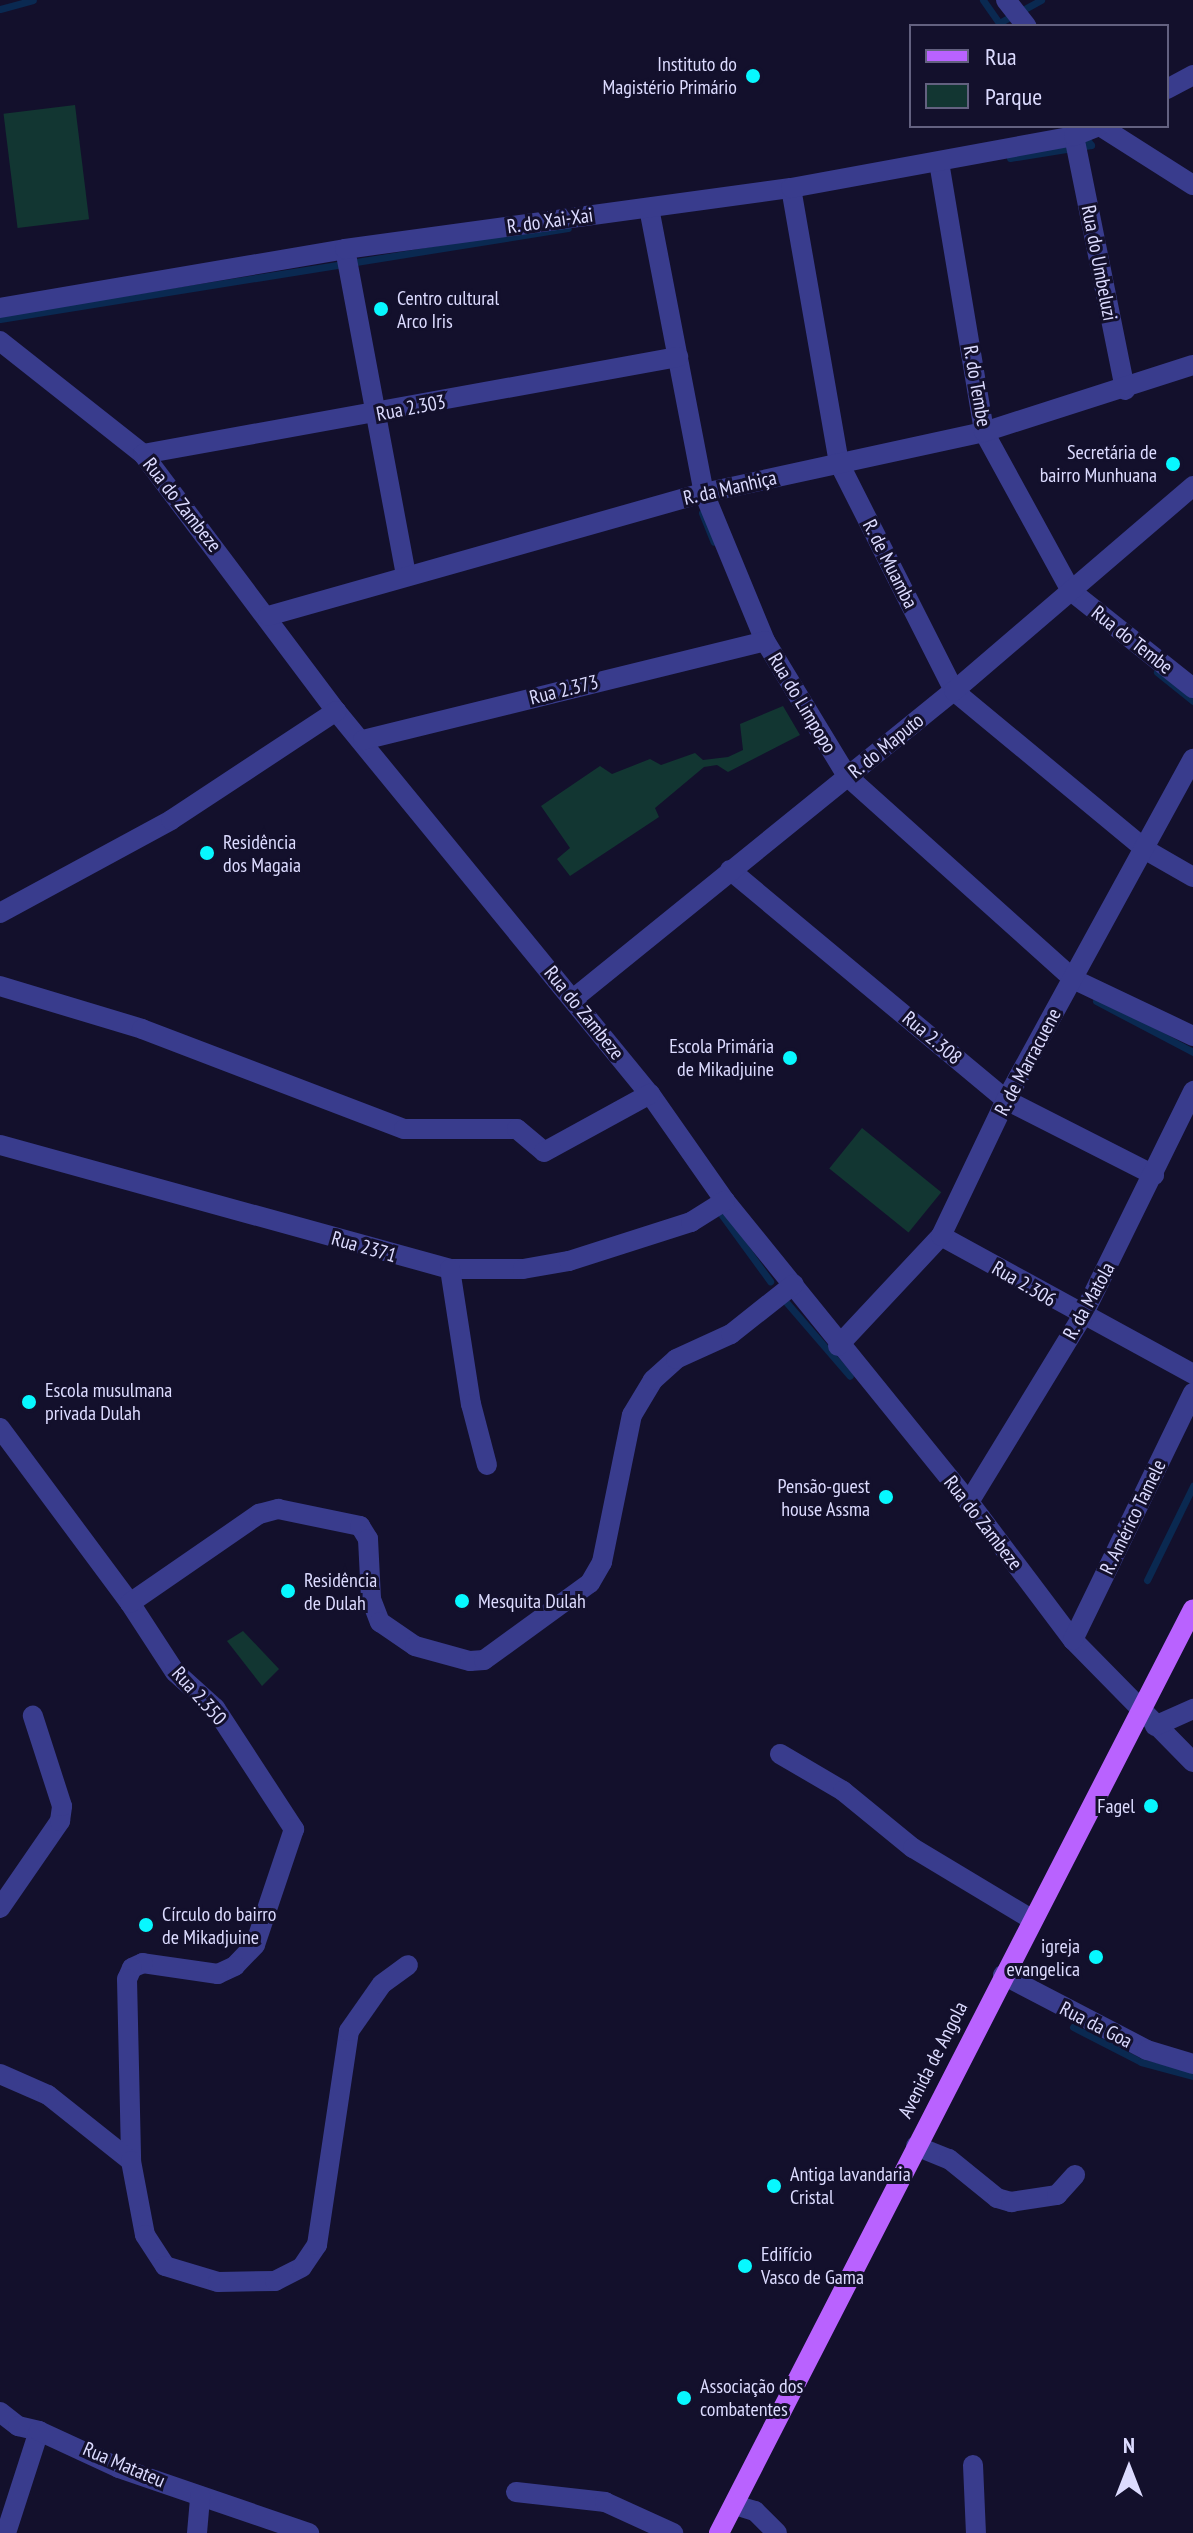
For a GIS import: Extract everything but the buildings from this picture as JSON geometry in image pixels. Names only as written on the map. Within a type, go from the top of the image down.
[{"type":"main road","name":"Avenida de Angola","points":[[719,2533],[1003,1975],[1148,1719],[1193,1609]]},
{"type":"street","points":[[1007,0],[1025,24]]},
{"type":"street","points":[[1169,88],[1193,75]]},
{"type":"street","name":"R. do Xai-Xai","points":[[0,308],[345,249],[791,188],[1074,136],[1094,128]]},
{"type":"street","points":[[1102,128],[1193,185]]},
{"type":"street","name":"Rua do Umbeluzi","points":[[1074,136],[1125,390]]},
{"type":"street","name":"R. do Tembe","points":[[939,162],[984,432],[1071,591]]},
{"type":"street","name":"R. de Muamba","points":[[791,188],[839,463],[954,691],[1146,850],[1193,877]]},
{"type":"street","name":"Rua do Limpopo","points":[[649,208],[704,493],[765,641],[847,776],[1073,979],[1193,1036]]},
{"type":"street","points":[[345,249],[406,574]]},
{"type":"street","name":"Rua do Zambeze","points":[[0,341],[143,454],[268,616],[336,711],[363,740],[650,1094],[725,1201],[794,1284],[838,1346],[969,1502],[1073,1640],[1193,1762]]},
{"type":"street","name":"Rua 2.303","points":[[143,454],[375,416],[678,357]]},
{"type":"street","name":"R. da Manhiça","points":[[268,616],[406,574],[704,493],[984,432],[1125,390],[1193,365]]},
{"type":"street","name":"R. do Maputo","points":[[573,999],[954,691],[1193,486]]},
{"type":"street","name":"Rua do Tembe","points":[[1071,591],[1193,688]]},
{"type":"street","name":"Rua 2.373","points":[[363,740],[765,641]]},
{"type":"street","points":[[0,913],[171,820],[336,711]]},
{"type":"street","name":"R. de Marracuene","points":[[838,1346],[941,1236],[1006,1100],[1146,850],[1193,759]]},
{"type":"street","name":"Rua 2.308","points":[[730,870],[1006,1100],[1154,1175]]},
{"type":"street","points":[[0,986],[142,1029],[404,1129],[517,1129],[544,1152],[650,1094]]},
{"type":"street","name":"R. da Matola","points":[[969,1502],[1082,1317],[1193,1091]]},
{"type":"street","name":"Rua 2371","points":[[0,1145],[450,1269],[523,1269],[569,1261],[691,1222],[725,1201]]},
{"type":"street","name":"Rua 2.306","points":[[941,1236],[1082,1317],[1193,1374]]},
{"type":"street","points":[[450,1269],[471,1404],[487,1465]]},
{"type":"street","points":[[130,1603],[259,1514],[278,1509],[360,1526],[368,1539],[371,1599],[380,1622],[415,1646],[470,1661],[484,1660],[590,1583],[602,1562],[632,1415],[653,1380],[676,1359],[731,1334],[794,1284]]},
{"type":"street","name":"R. Américo Tamele","points":[[1073,1640],[1193,1393]]},
{"type":"street","name":"Rua 2.350","points":[[0,1428],[130,1603],[175,1672],[215,1708],[293,1824],[255,1945],[235,1966],[218,1974],[143,1963],[132,1968],[127,1979],[131,2161]]},
{"type":"street","points":[[1148,1719],[1193,1709]]},
{"type":"street","points":[[0,1908],[60,1821],[62,1806],[33,1716]]},
{"type":"street","points":[[780,1754],[843,1791],[913,1848],[1033,1920]]},
{"type":"street","points":[[0,2074],[48,2095],[131,2161],[145,2235],[165,2266],[218,2282],[275,2281],[302,2267],[317,2245],[349,2031],[382,1984],[408,1965]]},
{"type":"street","name":"Rua da Goa","points":[[1003,1975],[1147,2050],[1193,2064]]},
{"type":"street","points":[[916,2146],[949,2159],[997,2198],[1011,2202],[1057,2195],[1075,2175]]},
{"type":"street","name":"Rua Matateu","points":[[0,2412],[18,2426],[39,2431],[119,2468],[309,2533]]},
{"type":"street","points":[[6,2533],[39,2431]]},
{"type":"street","points":[[973,2465],[976,2533]]},
{"type":"street","points":[[516,2492],[605,2502],[673,2533]]},
{"type":"street","points":[[197,2533],[200,2496]]},
{"type":"street","points":[[735,2505],[755,2511],[777,2533]]},
{"type":"green space","points":[[75,105],[89,219],[18,228],[4,114]]},
{"type":"green space","points":[[783,706],[800,735],[728,772],[717,765],[704,767],[655,808],[659,817],[570,876],[557,859],[570,848],[541,806],[600,766],[612,774],[650,759],[661,765],[695,753],[703,760],[728,757],[743,750],[740,724]]},
{"type":"green space","points":[[862,1128],[941,1192],[909,1233],[829,1168]]},
{"type":"green space","points":[[243,1631],[279,1669],[262,1686],[227,1641]]},
{"type":"waterway","points":[[0,9],[33,0]]},
{"type":"waterway","points":[[983,0],[1000,24]]},
{"type":"waterway","points":[[999,23],[1041,0]]},
{"type":"waterway","points":[[1010,158],[1091,145],[1083,134]]},
{"type":"waterway","points":[[0,319],[568,228]]},
{"type":"waterway","points":[[702,513],[714,542]]},
{"type":"waterway","points":[[1157,672],[1193,701]]},
{"type":"waterway","points":[[1096,1001],[1193,1052]]},
{"type":"waterway","points":[[716,1207],[770,1281]]},
{"type":"waterway","points":[[787,1303],[850,1376]]},
{"type":"waterway","points":[[1147,1580],[1193,1486]]},
{"type":"waterway","points":[[1073,2027],[1141,2062],[1193,2076]]},
{"type":"place","name":"Instituto do Magistério Primário","points":[[753,76]]},
{"type":"place","name":"Centro cultural Arco Iris","points":[[381,309]]},
{"type":"place","name":"Secretária de bairro Munhuana","points":[[1173,464]]},
{"type":"place","name":"Residência dos Magaia","points":[[207,853]]},
{"type":"place","name":"Escola Primária de Mikadjuine","points":[[790,1058]]},
{"type":"place","name":"Escola musulmana privada Dulah","points":[[29,1402]]},
{"type":"place","name":"Pensão-guest house Assma","points":[[886,1497]]},
{"type":"place","name":"Residência de Dulah","points":[[288,1591]]},
{"type":"place","name":"Mesquita Dulah","points":[[462,1601]]},
{"type":"place","name":"Fagel","points":[[1151,1806]]},
{"type":"place","name":"Círculo do bairro de Mikadjuine","points":[[146,1925]]},
{"type":"place","name":"igreja evangelica","points":[[1096,1957]]},
{"type":"place","name":"Antiga lavandaria Cristal","points":[[774,2186]]},
{"type":"place","name":"Edifício Vasco de Gama","points":[[745,2266]]},
{"type":"place","name":"Associação dos combatentes","points":[[684,2398]]}]
